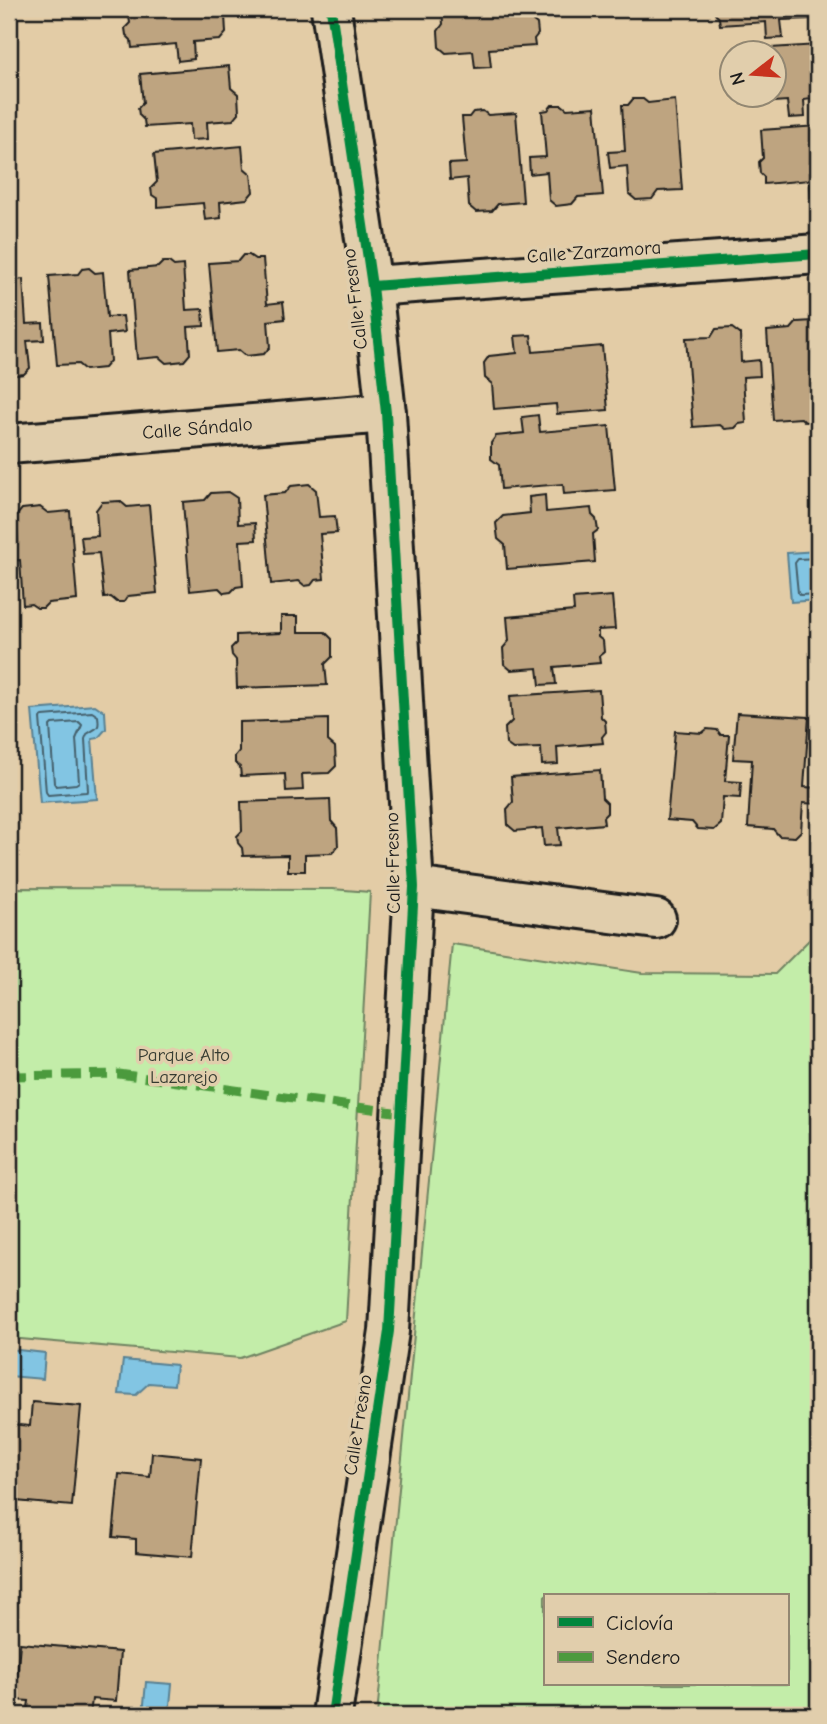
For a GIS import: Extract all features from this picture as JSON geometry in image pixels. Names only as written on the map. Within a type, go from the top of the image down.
[{"type":"street","name":"Calle Fresno","points":[[331,9],[372,286],[386,413],[414,887],[389,1331],[332,1715]]},
{"type":"street","name":"Calle Zarzamora","points":[[372,286],[818,254]]},
{"type":"street","name":"Calle Sándalo","points":[[9,444],[386,413]]},
{"type":"street","name":"Calle Fresno","points":[[414,887],[656,919]]},
{"type":"green space","name":"Parque Alto Lazarejo","points":[[9,888],[332,889],[370,892],[346,1321],[240,1358],[9,1338]]},
{"type":"green space","points":[[818,931],[818,1715],[377,1715],[452,944],[642,973],[775,974]]},
{"type":"water","points":[[818,551],[818,600],[791,602],[787,553]]},
{"type":"water","points":[[95,705],[105,712],[106,729],[98,738],[92,739],[97,799],[40,803],[32,710]]},
{"type":"water","points":[[9,1349],[45,1353],[43,1379],[9,1376]]},
{"type":"water","points":[[123,1360],[176,1365],[174,1385],[149,1383],[136,1395],[119,1394]]},
{"type":"water","points":[[146,1682],[172,1684],[169,1715],[143,1715]]},
{"type":"building","points":[[128,9],[218,9],[225,15],[226,33],[220,40],[193,42],[194,59],[178,61],[176,44],[132,48],[125,28],[130,23]]},
{"type":"building","points":[[442,9],[531,9],[532,20],[537,24],[535,46],[489,49],[491,67],[475,68],[473,51],[446,53],[439,47],[438,31],[443,24]]},
{"type":"building","points":[[715,9],[815,9],[809,19],[781,20],[783,38],[767,38],[766,22],[720,25]]},
{"type":"building","points":[[818,45],[818,98],[804,100],[805,117],[789,118],[788,47]]},
{"type":"building","points":[[229,66],[231,88],[238,94],[239,113],[233,120],[207,122],[208,139],[191,140],[190,124],[145,127],[138,108],[143,103],[140,74]]},
{"type":"building","points":[[633,99],[643,99],[648,103],[675,100],[682,190],[658,191],[652,199],[636,200],[629,194],[627,166],[610,168],[608,152],[625,151],[622,105],[628,105]]},
{"type":"building","points":[[552,105],[562,105],[567,109],[595,107],[603,195],[578,197],[572,204],[556,206],[549,200],[547,172],[530,174],[529,158],[546,157],[542,111],[548,110]]},
{"type":"building","points":[[483,111],[488,115],[516,113],[523,202],[498,204],[492,211],[476,212],[469,206],[467,178],[450,180],[449,164],[466,163],[462,117]]},
{"type":"building","points":[[818,126],[818,197],[811,197],[810,180],[764,184],[759,162],[763,158],[761,130]]},
{"type":"building","points":[[242,146],[244,168],[251,174],[253,192],[247,199],[220,202],[221,218],[205,220],[203,203],[158,207],[158,199],[152,195],[151,188],[157,182],[154,154]]},
{"type":"building","points":[[243,255],[263,259],[267,304],[283,302],[285,319],[268,321],[270,347],[264,354],[246,356],[239,350],[217,352],[209,263],[238,261]]},
{"type":"building","points":[[163,262],[174,266],[183,265],[186,310],[203,309],[204,326],[188,327],[190,354],[184,361],[166,363],[159,357],[137,359],[130,270],[158,267]]},
{"type":"building","points":[[89,268],[95,273],[103,272],[107,317],[123,316],[125,332],[108,334],[110,361],[104,368],[85,370],[78,364],[57,365],[49,276],[78,274],[82,269]]},
{"type":"building","points":[[9,275],[14,280],[23,279],[26,324],[43,323],[44,340],[27,341],[30,368],[24,374],[9,376]]},
{"type":"building","points":[[813,321],[818,326],[818,418],[805,422],[801,418],[773,420],[767,331],[791,329],[797,322]]},
{"type":"building","points":[[732,328],[740,334],[741,362],[759,360],[760,376],[743,377],[746,423],[725,429],[720,425],[693,427],[686,338],[711,337],[716,329]]},
{"type":"building","points":[[531,335],[533,352],[602,346],[608,410],[557,414],[556,404],[494,409],[492,384],[485,378],[484,363],[489,356],[517,353],[515,336]]},
{"type":"building","points":[[538,415],[540,432],[609,426],[615,490],[564,494],[563,484],[501,489],[499,465],[491,459],[491,443],[496,436],[524,433],[522,417]]},
{"type":"building","points":[[309,484],[316,490],[319,517],[335,516],[337,533],[320,534],[324,579],[315,580],[311,585],[305,586],[299,581],[271,584],[263,495],[285,493],[291,486]]},
{"type":"building","points":[[228,492],[237,498],[238,524],[255,523],[256,540],[240,541],[243,586],[224,593],[219,588],[190,591],[183,502],[205,500],[211,493]]},
{"type":"building","points":[[545,495],[546,512],[591,508],[598,530],[593,534],[595,562],[507,569],[505,545],[498,539],[496,523],[503,516],[530,513],[529,497]]},
{"type":"building","points":[[120,501],[127,507],[149,505],[157,593],[128,596],[124,602],[117,602],[111,597],[104,598],[99,553],[83,554],[81,537],[98,536],[96,510],[102,502]]},
{"type":"building","points":[[40,507],[48,513],[70,511],[77,600],[48,603],[43,608],[37,608],[31,604],[23,605],[20,560],[9,561],[9,544],[18,543],[16,516],[22,509]]},
{"type":"building","points":[[612,596],[615,629],[598,630],[604,652],[599,656],[600,663],[554,667],[556,684],[540,685],[538,668],[511,670],[504,664],[503,648],[509,641],[507,617],[574,611],[573,599]]},
{"type":"building","points":[[281,616],[298,616],[298,632],[325,632],[332,639],[332,657],[325,664],[327,685],[237,688],[236,660],[231,648],[236,643],[236,635],[281,633]]},
{"type":"building","points":[[599,690],[601,717],[605,721],[606,732],[602,737],[603,743],[557,747],[558,764],[542,765],[541,748],[513,749],[506,744],[505,728],[512,721],[510,696]]},
{"type":"building","points":[[737,713],[809,717],[804,787],[818,788],[818,804],[803,803],[801,831],[795,837],[779,836],[773,829],[748,827],[752,760],[733,759]]},
{"type":"building","points":[[328,719],[328,741],[335,747],[336,766],[329,773],[302,774],[303,790],[286,791],[285,774],[241,776],[240,767],[235,763],[235,756],[239,751],[239,722]]},
{"type":"building","points":[[707,729],[717,730],[721,735],[729,735],[725,781],[741,782],[740,798],[723,797],[721,824],[714,830],[698,829],[692,822],[667,820],[675,731],[702,733]]},
{"type":"building","points":[[600,770],[602,798],[607,803],[604,824],[558,828],[560,845],[544,846],[542,828],[515,831],[508,825],[507,809],[513,802],[511,777]]},
{"type":"building","points":[[330,799],[331,821],[337,828],[338,846],[332,853],[305,854],[305,871],[288,871],[288,855],[243,856],[237,836],[242,831],[241,802]]},
{"type":"building","points":[[32,1402],[81,1406],[72,1506],[16,1501],[17,1487],[9,1486],[9,1424],[30,1426]]},
{"type":"building","points":[[152,1453],[201,1458],[192,1557],[136,1552],[136,1539],[113,1537],[119,1474],[150,1477]]},
{"type":"building","points":[[20,1643],[120,1652],[116,1701],[92,1699],[90,1715],[27,1715],[29,1701],[15,1700]]},
{"type":"marked path","points":[[9,1076],[119,1074],[401,1113]]},
{"type":"cycle path","points":[[331,9],[372,286],[386,413],[414,887],[389,1331],[332,1715]]},
{"type":"cycle path","points":[[372,286],[818,254]]}]
